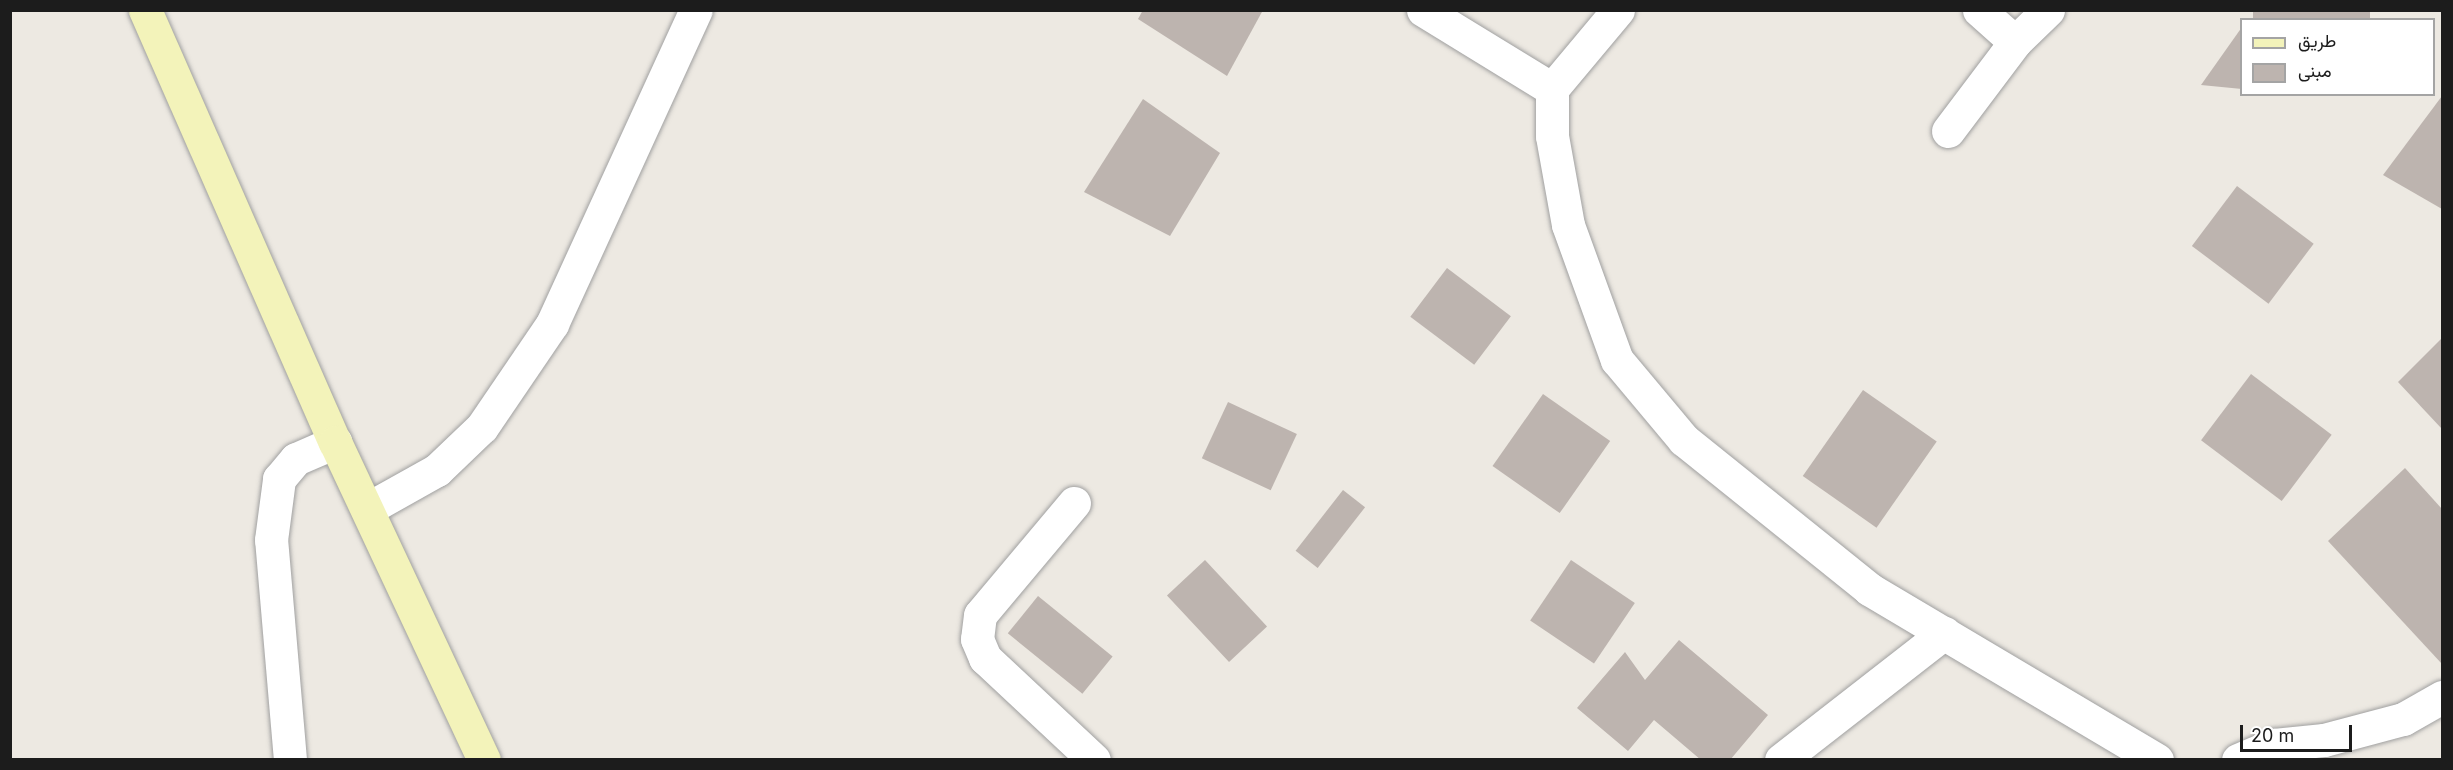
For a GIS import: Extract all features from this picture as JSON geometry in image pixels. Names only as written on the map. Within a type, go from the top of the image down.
[{"type":"main road","points":[[145,10],[335,442],[369,508],[484,759]]},
{"type":"street","points":[[369,508],[437,470],[482,427],[552,324],[696,10]]},
{"type":"street","points":[[1423,10],[1552,89]]},
{"type":"street","points":[[1618,10],[1552,89],[1552,136],[1568,225],[1617,360],[1684,440],[1869,589],[2157,759]]},
{"type":"street","points":[[1979,10],[2015,42]]},
{"type":"street","points":[[1948,131],[2015,42],[2048,10]]},
{"type":"street","points":[[290,759],[271,540],[279,479],[296,459],[335,442]]},
{"type":"street","points":[[1074,503],[980,615],[977,639],[986,658],[1094,759]]},
{"type":"street","points":[[1781,759],[1944,633]]},
{"type":"street","points":[[2238,759],[2274,745],[2324,740],[2403,719],[2442,697]]},
{"type":"building","points":[[1143,10],[1263,10],[1227,76],[1138,19]]},
{"type":"building","points":[[2253,10],[2370,10],[2370,18],[2253,18]]},
{"type":"building","points":[[2240,30],[2240,89],[2201,85]]},
{"type":"building","points":[[2442,96],[2442,209],[2383,175]]},
{"type":"building","points":[[1143,99],[1220,153],[1170,236],[1084,192]]},
{"type":"building","points":[[2237,186],[2314,244],[2269,304],[2192,246]]},
{"type":"building","points":[[1447,268],[1511,316],[1474,365],[1410,317]]},
{"type":"building","points":[[2442,338],[2442,429],[2398,382]]},
{"type":"building","points":[[2251,374],[2332,435],[2282,501],[2201,440]]},
{"type":"building","points":[[1863,390],[1937,442],[1876,528],[1803,476]]},
{"type":"building","points":[[1543,394],[1610,441],[1560,513],[1493,466]]},
{"type":"building","points":[[1228,402],[1297,434],[1271,490],[1202,458]]},
{"type":"building","points":[[2405,468],[2442,509],[2442,664],[2328,541]]},
{"type":"building","points":[[1343,490],[1365,507],[1318,568],[1296,551]]},
{"type":"building","points":[[1205,560],[1267,627],[1229,662],[1167,595]]},
{"type":"building","points":[[1571,560],[1635,603],[1594,664],[1530,621]]},
{"type":"building","points":[[1038,596],[1113,656],[1082,694],[1008,633]]},
{"type":"building","points":[[1679,640],[1768,715],[1730,760],[1701,760],[1654,720],[1628,751],[1577,708],[1625,652],[1645,680]]}]
